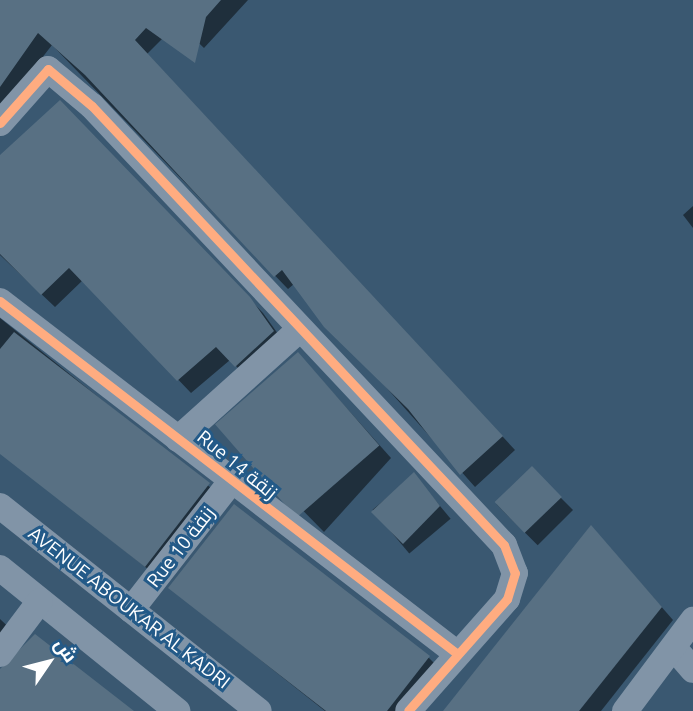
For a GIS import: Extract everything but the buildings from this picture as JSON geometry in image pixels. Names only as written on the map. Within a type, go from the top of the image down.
[{"type":"street","points":[[0,123],[48,69],[92,106],[299,330],[504,545],[515,573],[507,599],[455,652],[408,711]]},
{"type":"street","name":"Rue 14 زنقة","points":[[5,316],[178,439],[230,483],[455,652]]},
{"type":"street","points":[[178,439],[299,330]]},
{"type":"street","name":"Rue 10 زنقة","points":[[131,610],[230,483]]},
{"type":"street","name":"AVENUE ABOUKAR AL KADRI","points":[[0,506],[259,711]]},
{"type":"street","points":[[0,568],[177,711]]},
{"type":"street","points":[[0,654],[40,601]]},
{"type":"street","points":[[625,711],[693,620]]},
{"type":"street","points":[[674,648],[693,670]]},
{"type":"cycle path","points":[[0,123],[48,69],[92,106],[504,545],[515,573],[507,599],[408,711]]},
{"type":"cycle path","points":[[0,301],[455,652]]}]
